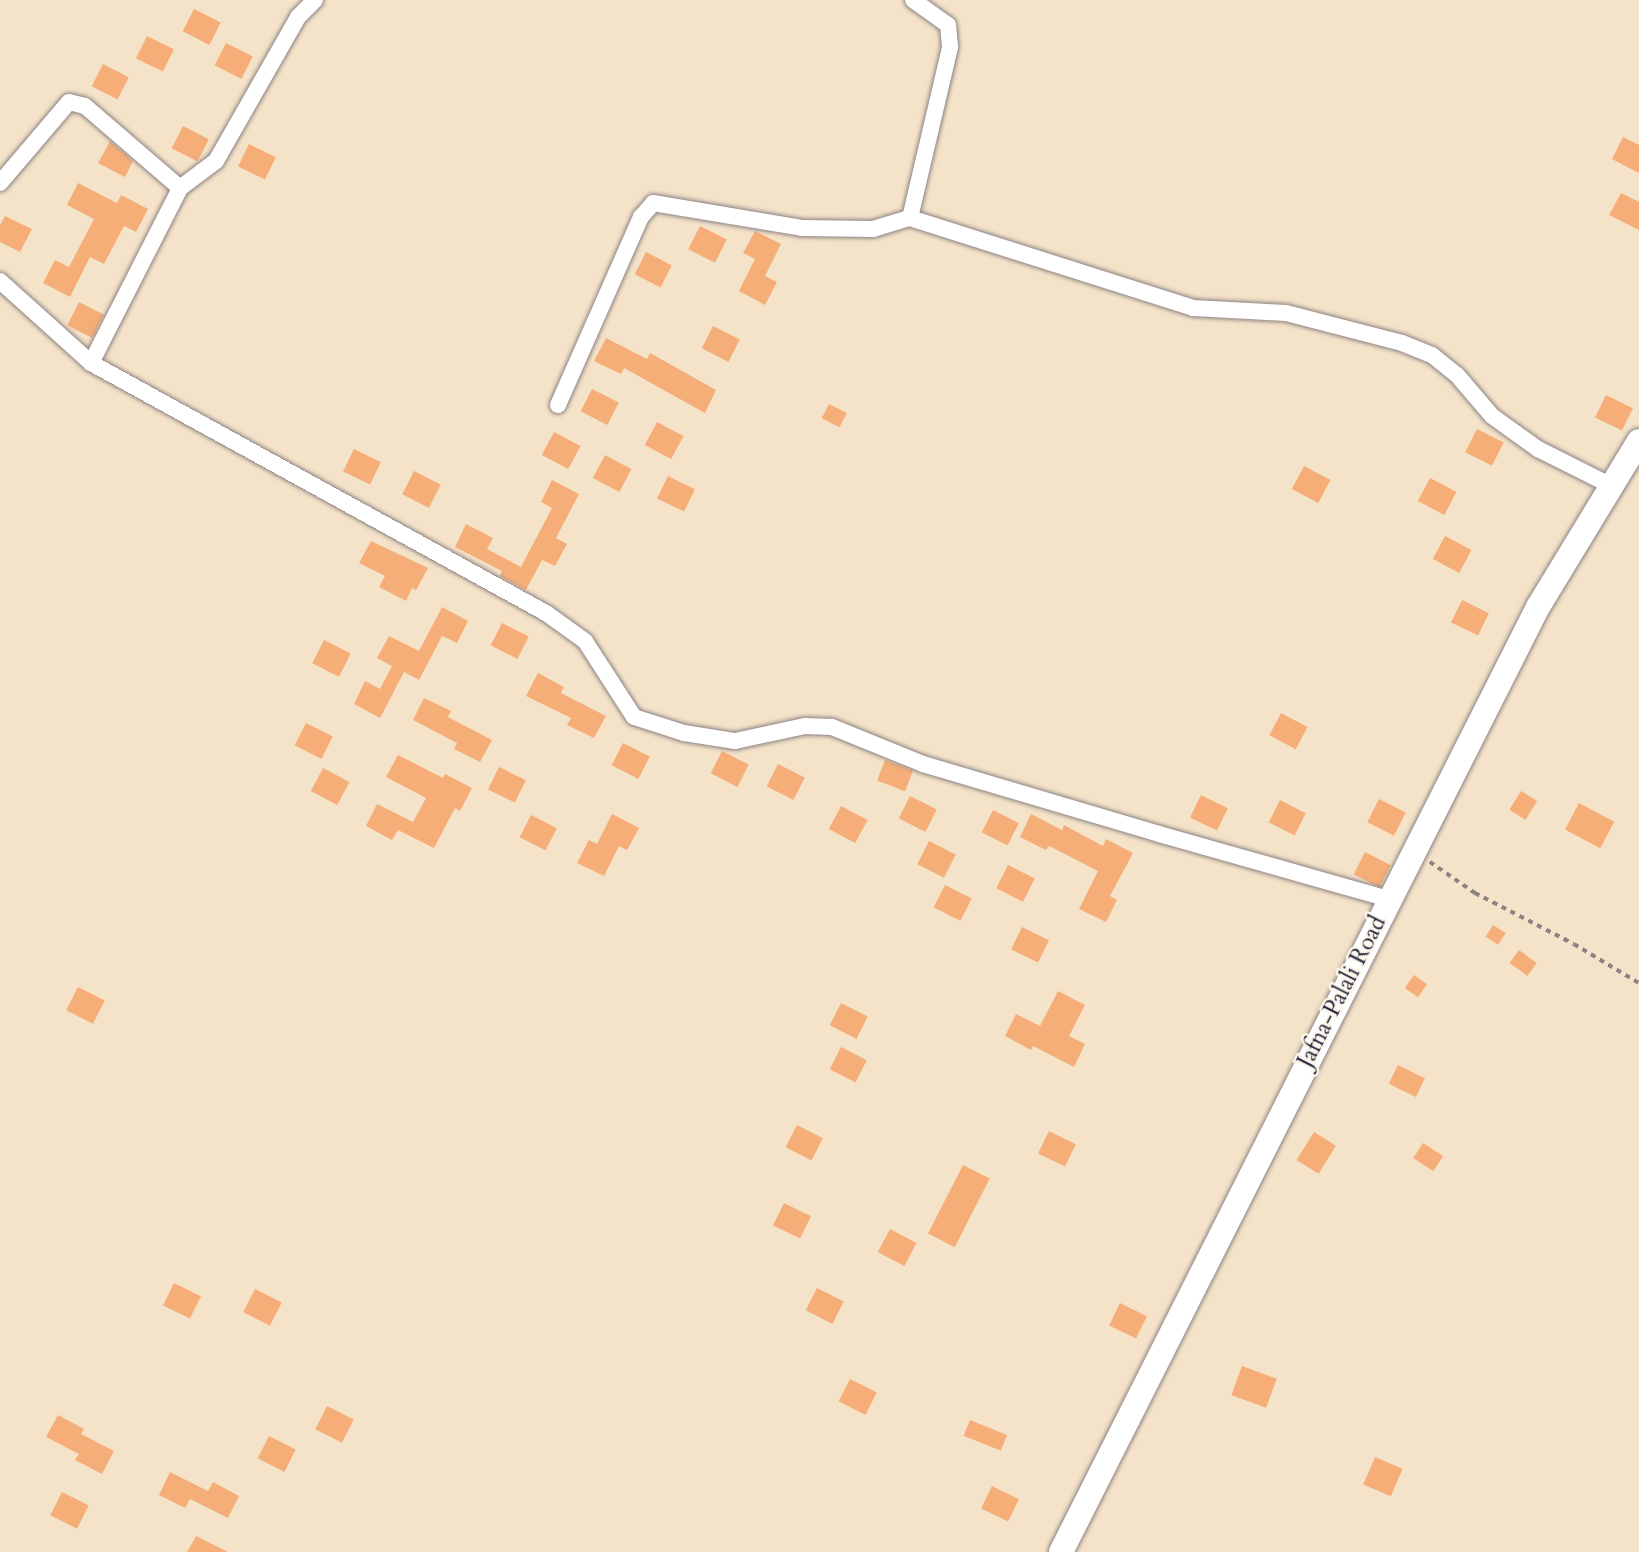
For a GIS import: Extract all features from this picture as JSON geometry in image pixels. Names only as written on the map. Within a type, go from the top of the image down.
[{"type":"main road","name":"Jafna-Palali Road","points":[[1061,1552],[1538,607],[1639,441]]},
{"type":"street","points":[[91,363],[180,188],[216,161],[298,17],[315,0]]},
{"type":"street","points":[[910,218],[950,47],[948,25],[913,0]]},
{"type":"street","points":[[0,183],[69,102],[85,106],[180,188]]},
{"type":"street","points":[[558,405],[641,217],[653,202],[802,228],[873,229],[910,218],[1193,308],[1286,313],[1402,343],[1432,355],[1457,375],[1492,416],[1538,449],[1610,485]]},
{"type":"street","points":[[0,281],[91,363],[546,613],[585,642],[634,717],[684,733],[735,741],[805,726],[832,727],[923,764],[1389,899]]},
{"type":"path","points":[[1413,851],[1475,893],[1574,944],[1639,983]]},
{"type":"building","points":[[194,9],[221,23],[209,45],[183,31]]},
{"type":"building","points":[[147,36],[174,49],[163,72],[136,58]]},
{"type":"building","points":[[226,43],[253,57],[241,79],[215,65]]},
{"type":"building","points":[[103,64],[129,77],[117,99],[92,86]]},
{"type":"building","points":[[183,126],[209,139],[197,161],[172,148]]},
{"type":"building","points":[[1623,137],[1639,145],[1639,173],[1612,159]]},
{"type":"building","points":[[110,141],[133,161],[125,177],[98,163]]},
{"type":"building","points":[[249,144],[276,157],[265,180],[238,166]]},
{"type":"building","points":[[78,183],[117,203],[121,195],[148,209],[136,232],[124,226],[104,264],[90,257],[70,297],[43,283],[55,260],[69,267],[94,219],[67,205]]},
{"type":"building","points":[[1621,193],[1639,202],[1639,230],[1609,215]]},
{"type":"building","points":[[5,216],[32,229],[20,252],[0,242],[0,225]]},
{"type":"building","points":[[700,226],[727,240],[715,263],[688,249]]},
{"type":"building","points":[[755,231],[781,244],[765,276],[777,282],[765,305],[739,291],[755,259],[743,253]]},
{"type":"building","points":[[646,252],[672,265],[660,287],[635,274]]},
{"type":"building","points":[[79,302],[104,315],[92,338],[67,325]]},
{"type":"building","points":[[713,326],[740,340],[728,362],[702,348]]},
{"type":"building","points":[[606,338],[647,359],[650,353],[716,390],[705,413],[624,368],[621,374],[594,361]]},
{"type":"building","points":[[592,389],[619,403],[607,425],[581,411]]},
{"type":"building","points":[[1606,395],[1633,408],[1622,431],[1595,417]]},
{"type":"building","points":[[829,404],[847,413],[840,427],[822,418]]},
{"type":"building","points":[[657,422],[683,436],[671,459],[645,445]]},
{"type":"building","points":[[1477,429],[1504,443],[1492,466],[1465,452]]},
{"type":"building","points":[[554,432],[580,446],[568,469],[542,455]]},
{"type":"building","points":[[354,449],[381,462],[370,485],[343,471]]},
{"type":"building","points":[[605,455],[631,469],[619,492],[593,478]]},
{"type":"building","points":[[1304,466],[1330,480],[1318,503],[1292,489]]},
{"type":"building","points":[[414,471],[441,485],[429,508],[402,494]]},
{"type":"building","points":[[668,476],[695,489],[684,512],[657,498]]},
{"type":"building","points":[[1430,478],[1456,492],[1444,515],[1418,501]]},
{"type":"building","points":[[552,480],[579,494],[556,538],[567,544],[555,566],[542,560],[526,590],[500,576],[502,571],[455,547],[466,524],[493,538],[487,549],[521,567],[552,508],[541,502]]},
{"type":"building","points":[[1445,536],[1471,550],[1459,573],[1433,559]]},
{"type":"building","points":[[371,541],[428,568],[416,590],[412,588],[406,601],[379,587],[385,576],[359,563]]},
{"type":"building","points":[[1462,600],[1489,613],[1478,636],[1451,622]]},
{"type":"building","points":[[442,607],[468,621],[457,643],[442,636],[419,680],[404,672],[380,718],[354,704],[365,681],[380,689],[392,666],[377,658],[389,636],[419,651]]},
{"type":"building","points":[[502,623],[529,637],[517,659],[491,645]]},
{"type":"building","points":[[324,640],[351,654],[339,677],[312,663]]},
{"type":"building","points":[[538,673],[564,687],[561,693],[606,716],[594,738],[567,725],[571,718],[526,696]]},
{"type":"building","points":[[424,698],[451,711],[448,717],[492,740],[480,762],[454,749],[457,743],[413,720]]},
{"type":"building","points":[[1281,713],[1307,727],[1296,749],[1269,735]]},
{"type":"building","points":[[306,723],[333,737],[321,759],[295,745]]},
{"type":"building","points":[[623,743],[650,757],[638,779],[612,765]]},
{"type":"building","points":[[722,751],[749,765],[737,787],[711,773]]},
{"type":"building","points":[[398,755],[443,778],[445,774],[472,788],[460,811],[455,808],[434,848],[398,830],[392,840],[366,826],[377,804],[413,822],[426,798],[386,777]]},
{"type":"building","points":[[885,760],[913,771],[905,791],[877,781]]},
{"type":"building","points":[[778,764],[805,778],[793,800],[767,786]]},
{"type":"building","points":[[499,767],[526,780],[515,803],[488,789]]},
{"type":"building","points":[[323,768],[349,782],[337,805],[311,791]]},
{"type":"building","points":[[1521,791],[1537,801],[1525,820],[1509,810]]},
{"type":"building","points":[[1201,795],[1228,808],[1217,831],[1190,817]]},
{"type":"building","points":[[910,796],[937,810],[925,832],[899,818]]},
{"type":"building","points":[[1379,799],[1406,813],[1394,836],[1367,822]]},
{"type":"building","points":[[1280,800],[1306,813],[1294,835],[1269,822]]},
{"type":"building","points":[[1579,803],[1614,822],[1600,848],[1565,829]]},
{"type":"building","points":[[841,806],[867,820],[855,843],[829,829]]},
{"type":"building","points":[[993,810],[1019,823],[1007,845],[982,832]]},
{"type":"building","points":[[612,814],[639,828],[627,850],[619,846],[604,876],[577,863],[589,840],[597,844]]},
{"type":"building","points":[[1031,814],[1062,830],[1064,825],[1103,846],[1106,839],[1133,853],[1110,896],[1117,900],[1106,922],[1079,909],[1098,871],[1049,846],[1046,850],[1020,837]]},
{"type":"building","points":[[531,815],[557,828],[545,850],[520,837]]},
{"type":"building","points":[[929,841],[956,855],[944,878],[917,864]]},
{"type":"building","points":[[1365,852],[1391,865],[1379,887],[1354,874]]},
{"type":"building","points":[[1008,865],[1035,879],[1023,902],[996,888]]},
{"type":"building","points":[[945,885],[972,899],[960,921],[934,907]]},
{"type":"building","points":[[1493,925],[1506,933],[1498,945],[1486,937]]},
{"type":"building","points":[[1022,927],[1049,940],[1038,963],[1011,949]]},
{"type":"building","points":[[1519,950],[1537,963],[1527,976],[1510,963]]},
{"type":"building","points":[[1414,975],[1427,984],[1418,997],[1405,988]]},
{"type":"building","points":[[78,987],[105,1001],[93,1024],[66,1010]]},
{"type":"building","points":[[1058,991],[1085,1005],[1069,1036],[1085,1044],[1074,1067],[1033,1046],[1031,1050],[1005,1036],[1016,1014],[1040,1026]]},
{"type":"building","points":[[841,1003],[868,1017],[856,1039],[830,1025]]},
{"type":"building","points":[[841,1047],[867,1060],[855,1082],[830,1069]]},
{"type":"building","points":[[1398,1065],[1425,1078],[1416,1097],[1389,1084]]},
{"type":"building","points":[[797,1125],[823,1138],[811,1160],[786,1147]]},
{"type":"building","points":[[1049,1131],[1076,1144],[1065,1167],[1038,1153]]},
{"type":"building","points":[[1314,1132],[1336,1146],[1319,1174],[1297,1160]]},
{"type":"building","points":[[1423,1143],[1443,1156],[1433,1171],[1413,1158]]},
{"type":"building","points":[[963,1165],[990,1179],[955,1247],[928,1234]]},
{"type":"building","points":[[784,1203],[811,1216],[800,1239],[773,1225]]},
{"type":"building","points":[[890,1229],[916,1243],[904,1266],[878,1252]]},
{"type":"building","points":[[174,1283],[201,1296],[190,1319],[163,1305]]},
{"type":"building","points":[[817,1288],[844,1302],[832,1324],[806,1310]]},
{"type":"building","points":[[255,1289],[282,1303],[270,1326],[243,1312]]},
{"type":"building","points":[[1120,1303],[1147,1316],[1136,1339],[1109,1325]]},
{"type":"building","points":[[1242,1366],[1277,1379],[1266,1408],[1231,1395]]},
{"type":"building","points":[[850,1379],[877,1393],[865,1415],[839,1401]]},
{"type":"building","points":[[327,1406],[354,1420],[342,1443],[315,1429]]},
{"type":"building","points":[[58,1415],[84,1429],[81,1434],[114,1451],[102,1474],[75,1460],[79,1454],[46,1437]]},
{"type":"building","points":[[970,1420],[1007,1435],[1001,1451],[964,1436]]},
{"type":"building","points":[[269,1436],[296,1450],[284,1472],[258,1458]]},
{"type":"building","points":[[1375,1457],[1403,1469],[1391,1496],[1363,1485]]},
{"type":"building","points":[[170,1472],[208,1491],[213,1482],[239,1496],[228,1518],[190,1499],[185,1508],[159,1495]]},
{"type":"building","points":[[992,1486],[1019,1499],[1008,1522],[981,1508]]},
{"type":"building","points":[[62,1492],[89,1506],[77,1529],[50,1515]]},
{"type":"building","points":[[196,1536],[228,1552],[187,1552]]}]
